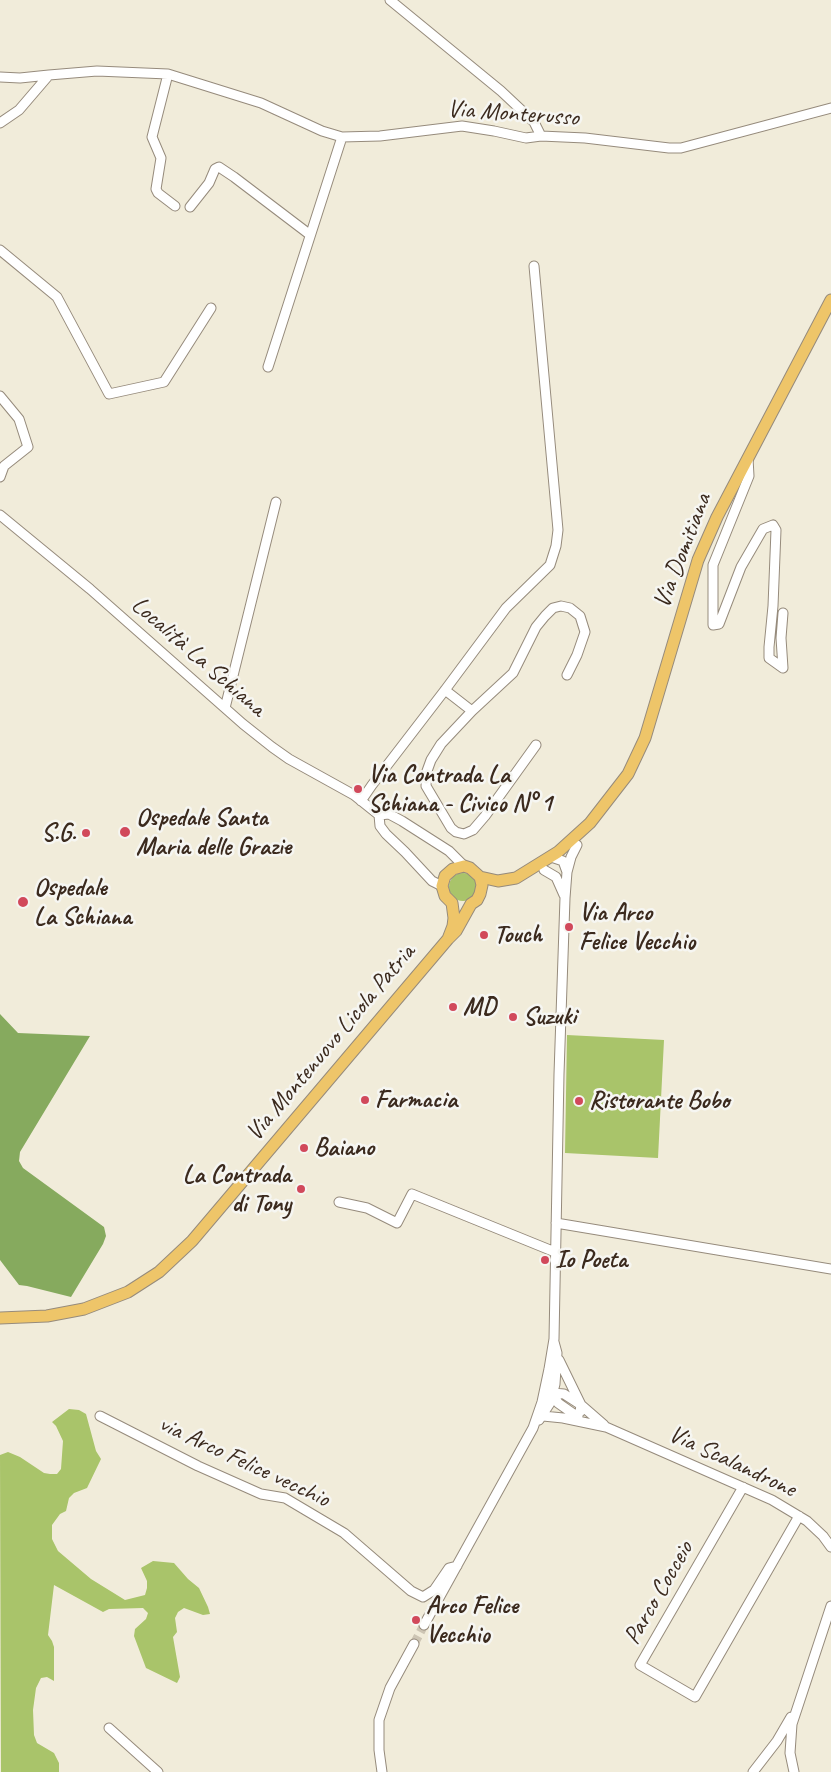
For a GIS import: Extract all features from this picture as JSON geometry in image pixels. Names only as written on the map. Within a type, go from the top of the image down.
[{"type":"main road","name":"Via Domitiana","points":[[480,894],[523,880],[544,870],[590,823],[628,774],[645,738],[698,560],[717,517],[831,300]]},
{"type":"main road","name":"Via Domitiana","points":[[480,877],[491,880],[507,880],[524,874],[577,844],[590,823]]},
{"type":"main road","points":[[471,904],[461,906],[452,903],[445,896],[442,886],[445,876],[453,868],[464,866],[476,872],[480,877],[482,885],[480,894]]},
{"type":"main road","name":"Via Montenuovo Licola Patria","points":[[0,1318],[47,1316],[84,1309],[128,1292],[159,1272],[192,1241],[448,938],[456,932],[471,904],[477,900],[480,894]]},
{"type":"main road","name":"Via Montenuovo Licola Patria","points":[[448,938],[454,918],[452,903]]},
{"type":"street","points":[[390,0],[501,91],[534,122],[541,136]]},
{"type":"street","name":"Via Monterusso","points":[[0,77],[20,78],[97,71],[168,74],[261,103],[322,131],[342,137],[380,136],[462,126],[526,138],[541,136],[585,138],[681,148],[831,108]]},
{"type":"street","points":[[168,74],[152,137],[161,158],[156,189],[158,193],[175,206]]},
{"type":"street","points":[[0,123],[19,110],[49,75]]},
{"type":"street","points":[[268,367],[309,234],[342,137]]},
{"type":"street","points":[[190,207],[209,183],[215,169],[219,167],[309,234]]},
{"type":"street","points":[[0,250],[57,296],[110,394],[164,382],[211,308]]},
{"type":"street","points":[[361,801],[506,608],[550,565],[556,546],[558,530],[534,266]]},
{"type":"street","points":[[0,396],[19,420],[28,447],[4,466],[0,477]]},
{"type":"street","points":[[748,458],[749,476],[713,565],[713,624],[720,624],[741,567],[763,529],[773,525],[776,530],[776,541],[773,606],[768,647],[769,658],[783,668],[781,638],[783,613]]},
{"type":"street","points":[[225,708],[276,502]]},
{"type":"street","name":"Località La Schiana","points":[[0,514],[90,589],[225,708],[278,751],[354,795],[379,815],[389,814],[402,821],[449,851],[464,866]]},
{"type":"street","points":[[536,745],[473,830],[464,834],[450,828],[426,786],[426,771],[431,760],[441,744],[472,710],[513,673],[536,627],[553,608],[561,606],[570,608],[580,616],[585,632],[577,655],[567,675]]},
{"type":"street","points":[[445,690],[472,710]]},
{"type":"street","name":"Località La Schiana","points":[[379,815],[380,826],[386,834],[406,852],[432,881],[442,886]]},
{"type":"street","points":[[533,1428],[542,1402],[554,1339],[565,898],[567,872],[577,844]]},
{"type":"street","points":[[556,857],[563,861],[567,872]]},
{"type":"street","points":[[544,870],[556,878],[565,898]]},
{"type":"street","points":[[339,1202],[367,1208],[398,1223],[412,1194],[555,1252]]},
{"type":"street","points":[[556,1223],[831,1269]]},
{"type":"street","points":[[554,1339],[561,1368],[581,1405],[580,1412],[563,1418]]},
{"type":"street","points":[[424,1626],[533,1428],[542,1416],[553,1393],[557,1370],[557,1353]]},
{"type":"street","points":[[549,1369],[551,1387],[558,1402],[575,1415],[590,1423]]},
{"type":"street","points":[[542,1402],[553,1393],[564,1394],[581,1405],[606,1427]]},
{"type":"street","name":"via Arco Felice vecchio","points":[[100,1416],[198,1466],[261,1494],[284,1498],[344,1533],[411,1591],[423,1597],[434,1590],[449,1568],[457,1566]]},
{"type":"street","points":[[542,1416],[563,1418],[606,1427]]},
{"type":"street","name":"Via Scalandrone","points":[[606,1427],[772,1500],[799,1516],[823,1536],[831,1547]]},
{"type":"street","name":"Parco Cocceio","points":[[743,1487],[640,1665],[695,1697],[799,1516]]},
{"type":"street","points":[[794,1772],[790,1753],[792,1724],[797,1706],[828,1626],[831,1606]]},
{"type":"street","points":[[382,1772],[379,1750],[379,1720],[390,1688],[414,1644]]},
{"type":"street","points":[[753,1772],[776,1742],[797,1706]]},
{"type":"street","points":[[109,1728],[158,1772]]},
{"type":"green space","points":[[463,873],[473,877],[477,887],[473,897],[463,901],[453,897],[449,887],[453,877]]},
{"type":"green space","points":[[0,1014],[18,1033],[90,1036],[20,1152],[19,1161],[23,1168],[104,1227],[106,1236],[103,1244],[71,1297],[19,1285],[0,1260]]},
{"type":"green space","points":[[567,1035],[664,1040],[658,1158],[565,1153]]},
{"type":"green space","points":[[69,1409],[79,1410],[86,1414],[96,1451],[101,1459],[87,1488],[74,1493],[69,1498],[66,1511],[60,1514],[52,1525],[52,1539],[58,1551],[91,1579],[125,1600],[145,1595],[147,1581],[141,1568],[153,1561],[174,1563],[199,1588],[210,1614],[203,1615],[184,1608],[178,1612],[175,1618],[177,1632],[173,1637],[180,1677],[177,1683],[146,1668],[134,1636],[135,1629],[146,1619],[148,1613],[143,1608],[109,1609],[103,1612],[54,1585],[48,1635],[54,1647],[54,1681],[47,1677],[41,1678],[36,1688],[33,1710],[34,1735],[37,1743],[54,1753],[59,1763],[59,1772],[1,1772],[0,1455],[8,1452],[20,1457],[44,1473],[57,1474],[61,1469],[63,1441],[52,1422]]},
{"type":"tunnel","points":[[414,1644],[424,1625]]},
{"type":"place","name":"Via Contrada La Schiana - Civico N° 1","points":[[358,789]]},
{"type":"place","name":"Ospedale Santa Maria delle Grazie","points":[[125,832]]},
{"type":"place","name":"S.G.","points":[[86,833]]},
{"type":"place","name":"Ospedale La Schiana","points":[[23,902]]},
{"type":"place","name":"Via Arco Felice Vecchio","points":[[569,927]]},
{"type":"place","name":"Touch","points":[[484,935]]},
{"type":"place","name":"MD","points":[[453,1007]]},
{"type":"place","name":"Suzuki","points":[[513,1017]]},
{"type":"place","name":"Farmacia","points":[[365,1100]]},
{"type":"place","name":"Ristorante Bobo","points":[[579,1101]]},
{"type":"place","name":"Baiano","points":[[304,1148]]},
{"type":"place","name":"La Contrada di Tony","points":[[301,1189]]},
{"type":"place","name":"Io Poeta","points":[[545,1260]]},
{"type":"place","name":"Arco Felice Vecchio","points":[[416,1620]]}]
